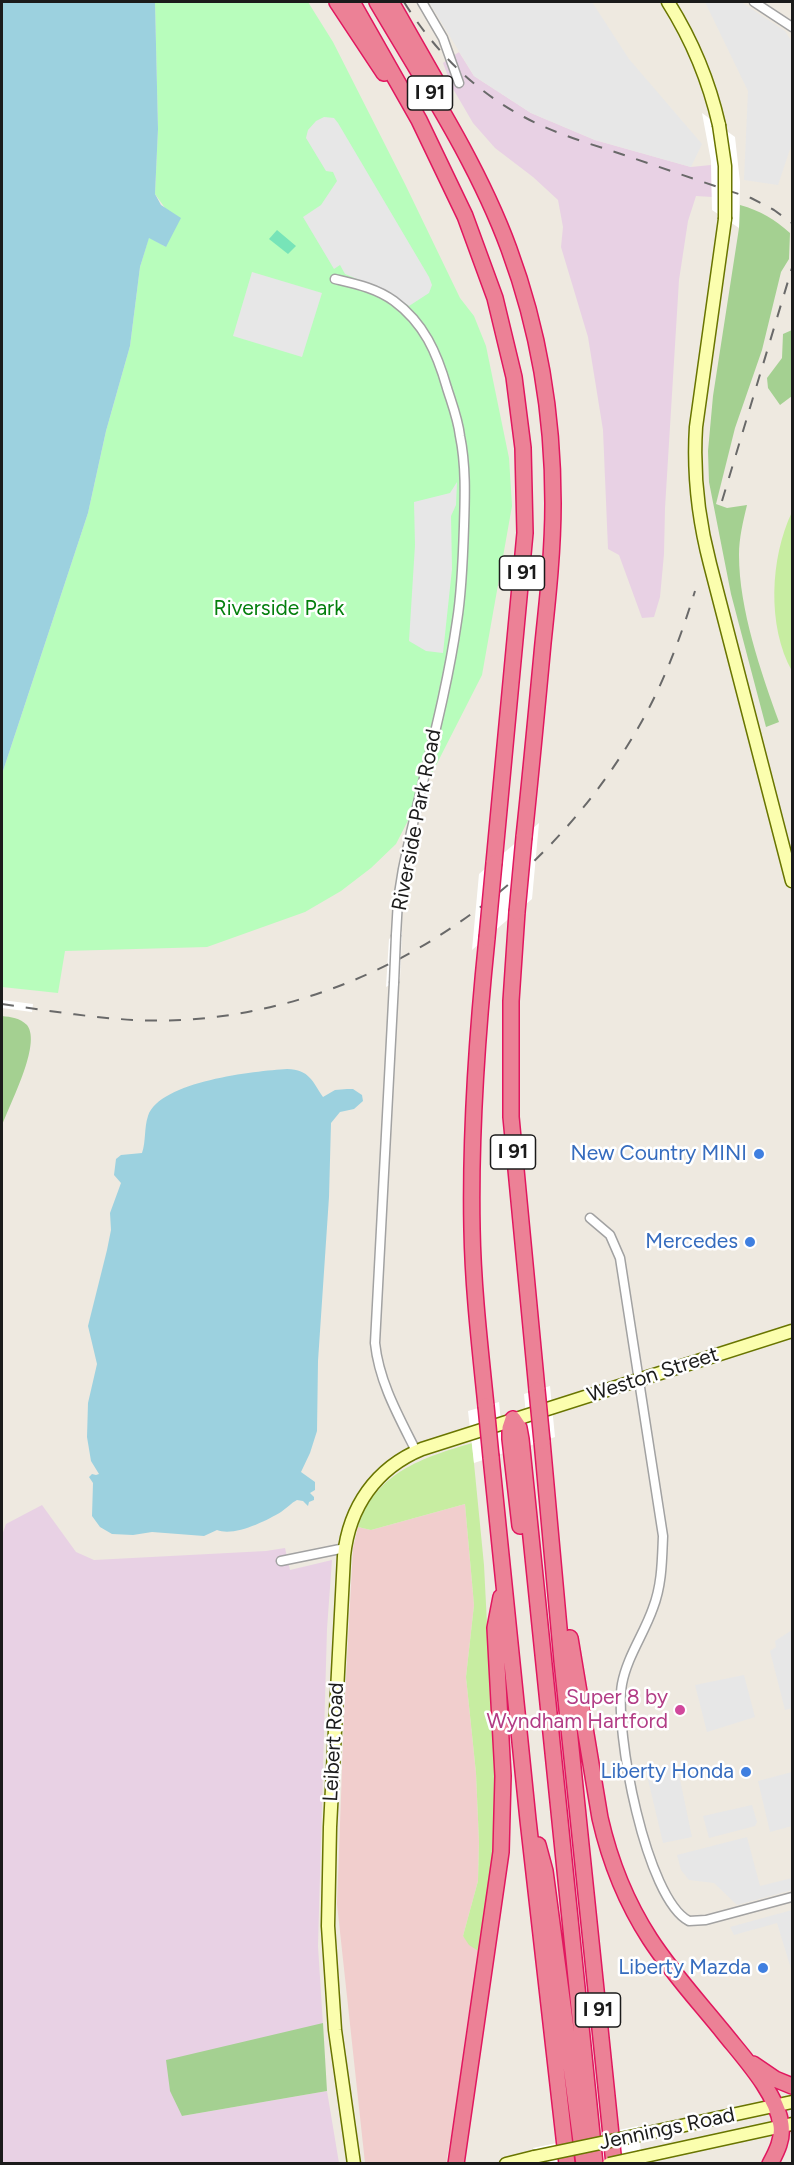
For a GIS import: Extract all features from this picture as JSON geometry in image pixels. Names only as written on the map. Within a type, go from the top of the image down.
[{"type":"highway","points":[[337,2],[376,64],[408,100]]},
{"type":"highway","name":"I 91","points":[[352,2],[408,100],[449,179],[482,258],[508,348],[520,421],[525,490],[524,549],[475,1072],[472,1161],[474,1273],[528,1820],[567,2163]]},
{"type":"highway","name":"I 91","points":[[377,2],[452,130],[509,248],[541,367],[551,449],[552,554],[517,912],[511,1001],[511,1117],[555,1583],[614,2163]]},
{"type":"highway","points":[[391,2],[468,140],[475,158],[481,186]]},
{"type":"highway","points":[[513,1419],[510,1439],[575,2065],[575,2094]]},
{"type":"highway","points":[[513,1419],[521,1433],[523,1449],[595,2163]]},
{"type":"highway","points":[[555,1583],[566,1614],[601,1825],[620,1884],[641,1925],[664,1959],[758,2076],[787,2125],[770,2163]]},
{"type":"highway","points":[[456,2163],[501,1852],[503,1776],[495,1628],[504,1585]]},
{"type":"highway","points":[[528,1820],[545,1871],[584,2163]]},
{"type":"highway","points":[[742,2055],[769,2076],[792,2086]]},
{"type":"main road","points":[[668,2],[698,58],[710,91],[719,125],[726,175],[725,219],[696,427],[696,493],[710,564],[792,881]]},
{"type":"main road","name":"Weston Street","points":[[513,1419],[792,1331]]},
{"type":"main road","name":"Leibert Road","points":[[354,2163],[335,2030],[328,1918],[330,1827],[345,1548],[354,1515],[365,1493],[387,1469],[416,1451],[513,1419]]},
{"type":"main road","name":"Jennings Road","points":[[506,2163],[792,2102]]},
{"type":"main road","name":"Jennings Road","points":[[609,2163],[787,2125]]},
{"type":"street","points":[[422,2],[444,38],[459,82]]},
{"type":"street","points":[[754,2],[792,27]]},
{"type":"street","name":"Riverside Park Road","points":[[335,279],[365,286],[387,297],[408,313],[426,335],[437,356],[454,408],[464,464],[464,543],[457,623],[398,900],[375,1343],[383,1381],[416,1451]]},
{"type":"street","points":[[590,1218],[610,1235],[620,1258],[663,1536],[661,1578],[654,1608],[627,1663],[622,1687],[622,1728],[647,1853],[660,1885],[670,1902],[681,1916],[689,1920],[706,1920],[792,1897]]},
{"type":"street","points":[[281,1561],[345,1548]]},
{"type":"shaded area","points":[[429,2],[592,2],[629,59],[702,144],[691,167],[595,140],[531,113],[474,76]]},
{"type":"shaded area","points":[[705,2],[741,2],[785,31],[792,42],[792,143],[778,185],[744,180],[748,91]]},
{"type":"shaded area","points":[[459,52],[474,76],[531,113],[595,140],[691,167],[711,165],[712,197],[696,196],[688,221],[679,280],[664,554],[660,597],[654,617],[642,618],[619,555],[608,549],[603,430],[588,337],[561,247],[563,227],[558,200],[533,177],[495,148],[473,123],[452,87],[443,63]]},
{"type":"shaded area","points":[[324,117],[334,118],[338,123],[429,277],[432,285],[429,293],[409,306],[388,292],[345,274],[340,265],[334,269],[303,217],[321,205],[337,181],[333,172],[326,171],[306,138],[308,130],[316,121]]},
{"type":"shaded area","points":[[252,272],[322,293],[302,357],[233,336]]},
{"type":"shaded area","points":[[457,482],[456,505],[451,516],[452,569],[443,653],[426,651],[409,641],[415,545],[414,502],[450,493]]},
{"type":"shaded area","points":[[465,1504],[474,1605],[466,1677],[476,1773],[479,1842],[478,1881],[463,1936],[480,1952],[446,2163],[365,2163],[337,1904],[353,1548],[358,1527],[371,1530]]},
{"type":"shaded area","points":[[42,1505],[76,1552],[94,1560],[266,1551],[285,1548],[290,1570],[332,1560],[327,1629],[318,1946],[323,2025],[182,2116],[327,2091],[339,2163],[2,2163],[2,1535],[6,1524]]},
{"type":"shaded area","points":[[792,1630],[792,1708],[785,1710],[770,1651],[776,1647],[775,1641]]},
{"type":"shaded area","points":[[744,1675],[755,1717],[707,1732],[695,1685]]},
{"type":"shaded area","points":[[677,1765],[692,1837],[663,1843],[646,1771]]},
{"type":"shaded area","points":[[792,1772],[792,1826],[770,1832],[758,1781]]},
{"type":"shaded area","points":[[752,1805],[757,1822],[755,1826],[709,1838],[703,1816]]},
{"type":"shaded area","points":[[747,1837],[760,1886],[792,1878],[792,1890],[737,1905],[714,1883],[689,1880],[681,1870],[677,1855]]},
{"type":"shaded area","points":[[792,1910],[792,1972],[777,1923],[734,1935],[730,1927]]},
{"type":"green space","name":"Riverside Park","points":[[155,2],[308,2],[333,42],[460,298],[474,316],[486,346],[509,458],[512,506],[482,675],[396,844],[371,868],[341,891],[305,912],[207,947],[65,951],[58,993],[2,987],[2,774],[88,513],[106,431],[130,346],[140,267],[149,237],[166,247],[165,208],[155,194],[158,129]]},
{"type":"green space","points":[[740,205],[767,216],[790,233],[789,259],[781,272],[762,350],[735,428],[716,504],[727,508],[747,505],[739,549],[743,597],[758,661],[779,722],[766,727],[731,594],[709,482],[708,451],[713,396],[739,228]]},
{"type":"green space","points":[[277,230],[296,246],[288,254],[269,239]]},
{"type":"green space","points":[[792,330],[792,396],[780,405],[768,388],[767,378],[782,358],[783,334]]},
{"type":"green space","points":[[792,512],[792,671],[778,634],[774,592],[779,550]]},
{"type":"green space","points":[[2,1016],[21,1021],[27,1025],[31,1034],[28,1060],[2,1126]]},
{"type":"green space","points":[[472,1443],[484,1565],[495,1781],[492,1863],[480,1952],[469,1945],[463,1936],[478,1881],[479,1842],[476,1773],[466,1677],[474,1605],[465,1504],[371,1530],[358,1527],[366,1508],[389,1480],[419,1462]]},
{"type":"green space","points":[[323,2023],[327,2091],[182,2116],[170,2091],[166,2060]]},
{"type":"water","points":[[2,2],[155,2],[158,129],[155,194],[161,205],[181,218],[166,247],[149,238],[140,267],[130,346],[106,431],[88,513],[2,774]]},
{"type":"water","points":[[287,1069],[306,1074],[323,1097],[335,1090],[353,1089],[362,1095],[363,1101],[354,1109],[340,1112],[331,1123],[329,1197],[318,1361],[317,1431],[301,1472],[315,1482],[315,1490],[310,1493],[314,1500],[309,1502],[308,1506],[303,1501],[297,1500],[267,1520],[241,1530],[224,1532],[217,1530],[204,1536],[152,1532],[133,1535],[112,1534],[100,1527],[92,1516],[93,1483],[89,1477],[92,1474],[99,1474],[91,1461],[87,1437],[88,1403],[97,1364],[88,1326],[111,1230],[110,1213],[121,1183],[114,1175],[116,1159],[121,1155],[142,1153],[148,1116],[156,1104],[170,1094],[210,1080],[253,1072]]},
{"type":"pier","points":[[702,113],[735,137],[740,182],[739,228],[712,210],[711,161]]},
{"type":"pier","points":[[539,823],[532,899],[472,950],[479,874]]},
{"type":"pier","points":[[402,931],[400,979],[386,987],[389,939]]},
{"type":"pier","points":[[2,1000],[33,1004],[32,1012],[2,1008]]},
{"type":"pier","points":[[550,1386],[555,1437],[529,1446],[524,1394]]},
{"type":"pier","points":[[499,1402],[504,1453],[474,1463],[468,1411]]},
{"type":"pier","points":[[638,2126],[642,2161],[632,2164],[534,2163],[533,2148]]},
{"type":"railway","points":[[404,2],[428,36],[456,67],[488,94],[524,117],[576,139],[751,198],[792,223]]},
{"type":"railway","points":[[722,501],[792,268]]},
{"type":"railway","points":[[2,1004],[123,1019],[196,1019],[265,1008],[332,989],[396,961],[455,925],[510,883],[560,834],[604,780],[642,721],[658,690],[695,591]]},
{"type":"place","name":"New Country MINI","points":[[759,1154]]},
{"type":"place","name":"Mercedes","points":[[750,1242]]},
{"type":"place","name":"Super 8 by Wyndham Hartford","points":[[680,1710]]},
{"type":"place","name":"Liberty Honda","points":[[746,1772]]},
{"type":"place","name":"Liberty Mazda","points":[[763,1968]]}]
